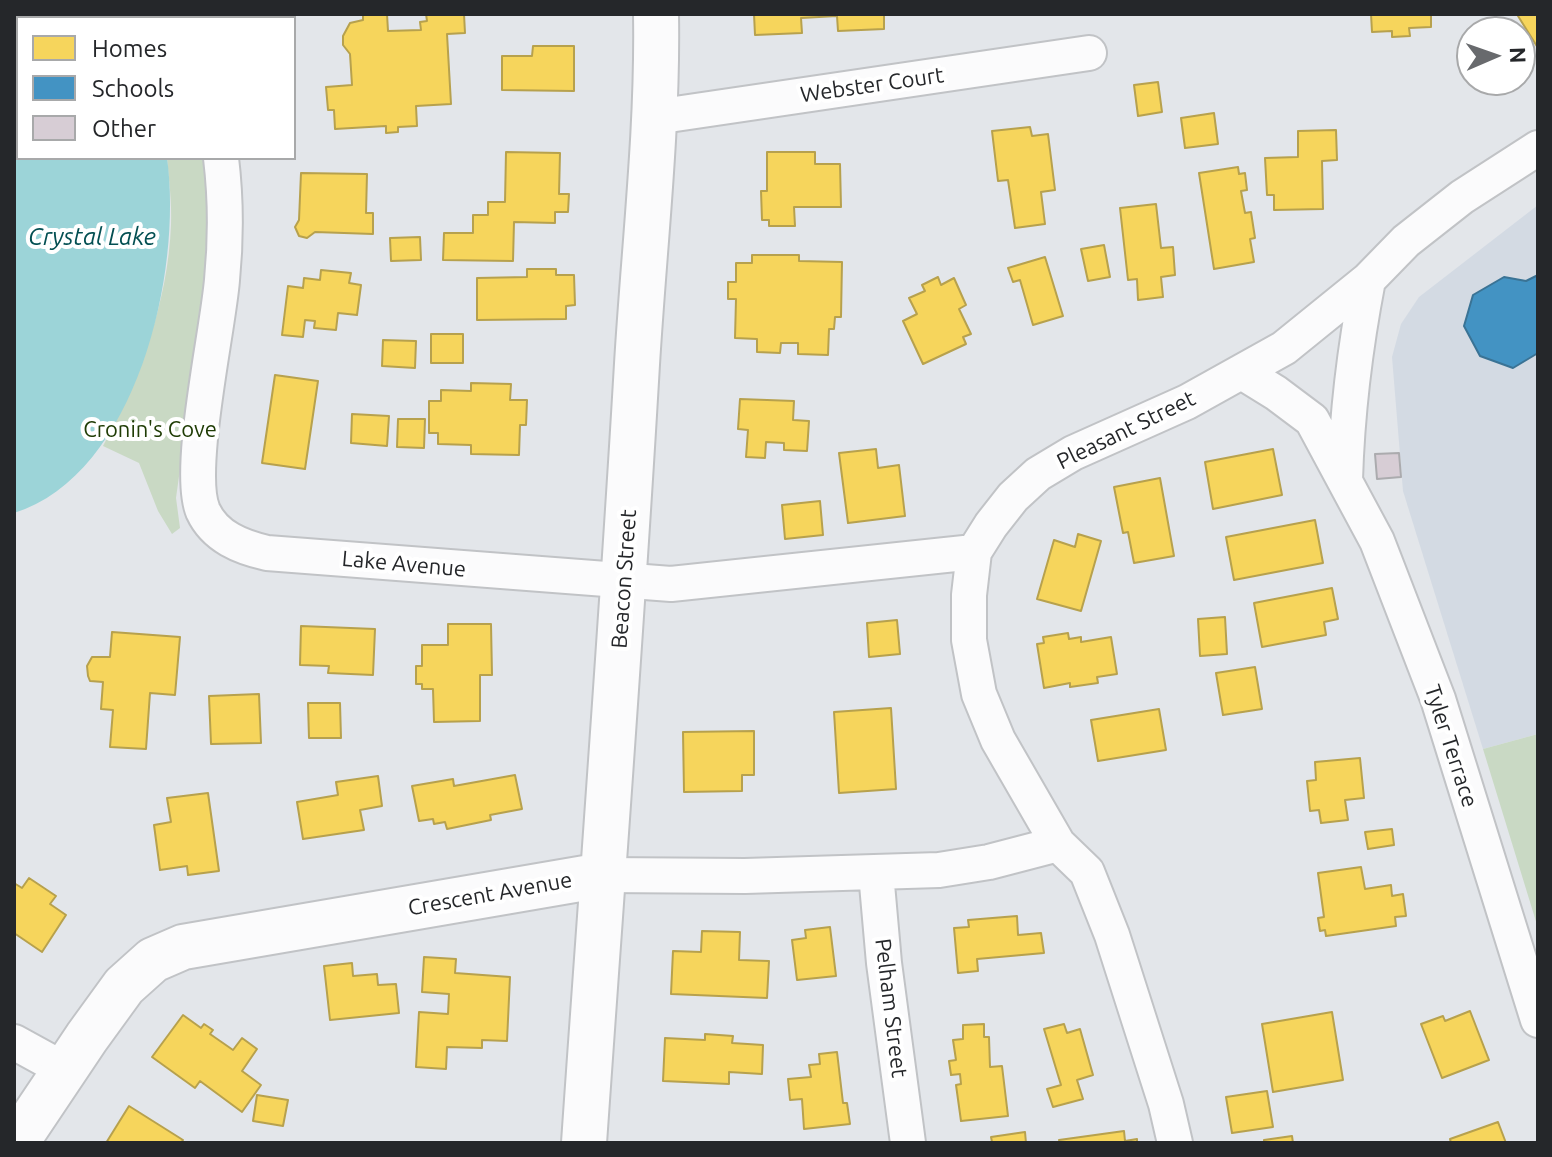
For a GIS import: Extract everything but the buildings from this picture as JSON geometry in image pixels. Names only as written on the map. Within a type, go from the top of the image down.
[{"type":"main road","name":"Beacon Street","points":[[584,1143],[655,117],[656,14]]},
{"type":"main road","name":"Crescent Avenue","points":[[16,1143],[134,975],[171,951],[603,875]]},
{"type":"street","name":"Webster Court","points":[[655,117],[1089,53]]},
{"type":"street","name":"Pleasant Street","points":[[1175,1143],[1166,1104],[1107,923],[1087,872],[1058,844],[998,740],[979,694],[969,640],[969,595],[974,552],[1013,497],[1038,474],[1073,453],[1174,408],[1284,348],[1368,280],[1406,241],[1462,197],[1538,148]]},
{"type":"street","name":"Lake Avenue","points":[[221,160],[226,228],[198,475],[202,510],[217,530],[240,546],[267,553],[625,582],[686,583],[974,552]]},
{"type":"street","points":[[1345,481],[1348,406],[1368,280]]},
{"type":"street","name":"Tyler Terrace","points":[[1242,372],[1312,420],[1377,541],[1438,699],[1538,1020]]},
{"type":"street","name":"Crescent Avenue","points":[[603,875],[939,870],[989,862],[1058,844]]},
{"type":"street","name":"Pelham Street","points":[[876,873],[884,963],[908,1143]]},
{"type":"street","points":[[14,1042],[65,1070]]},
{"type":"shaded area","points":[[1538,205],[1538,734],[1483,749],[1403,491],[1392,357],[1401,324],[1419,297]]},
{"type":"green space","name":"Cronin's Cove","points":[[167,160],[204,160],[204,286],[176,498],[180,528],[172,534],[158,511],[139,463],[103,446],[140,367],[158,311],[169,254]]},
{"type":"green space","points":[[1538,734],[1538,928],[1483,749]]},
{"type":"water","name":"Crystal Lake","points":[[14,14],[129,14],[16,16],[16,160],[167,160],[170,204],[167,256],[158,310],[143,364],[121,414],[92,457],[57,491],[14,513]]}]
